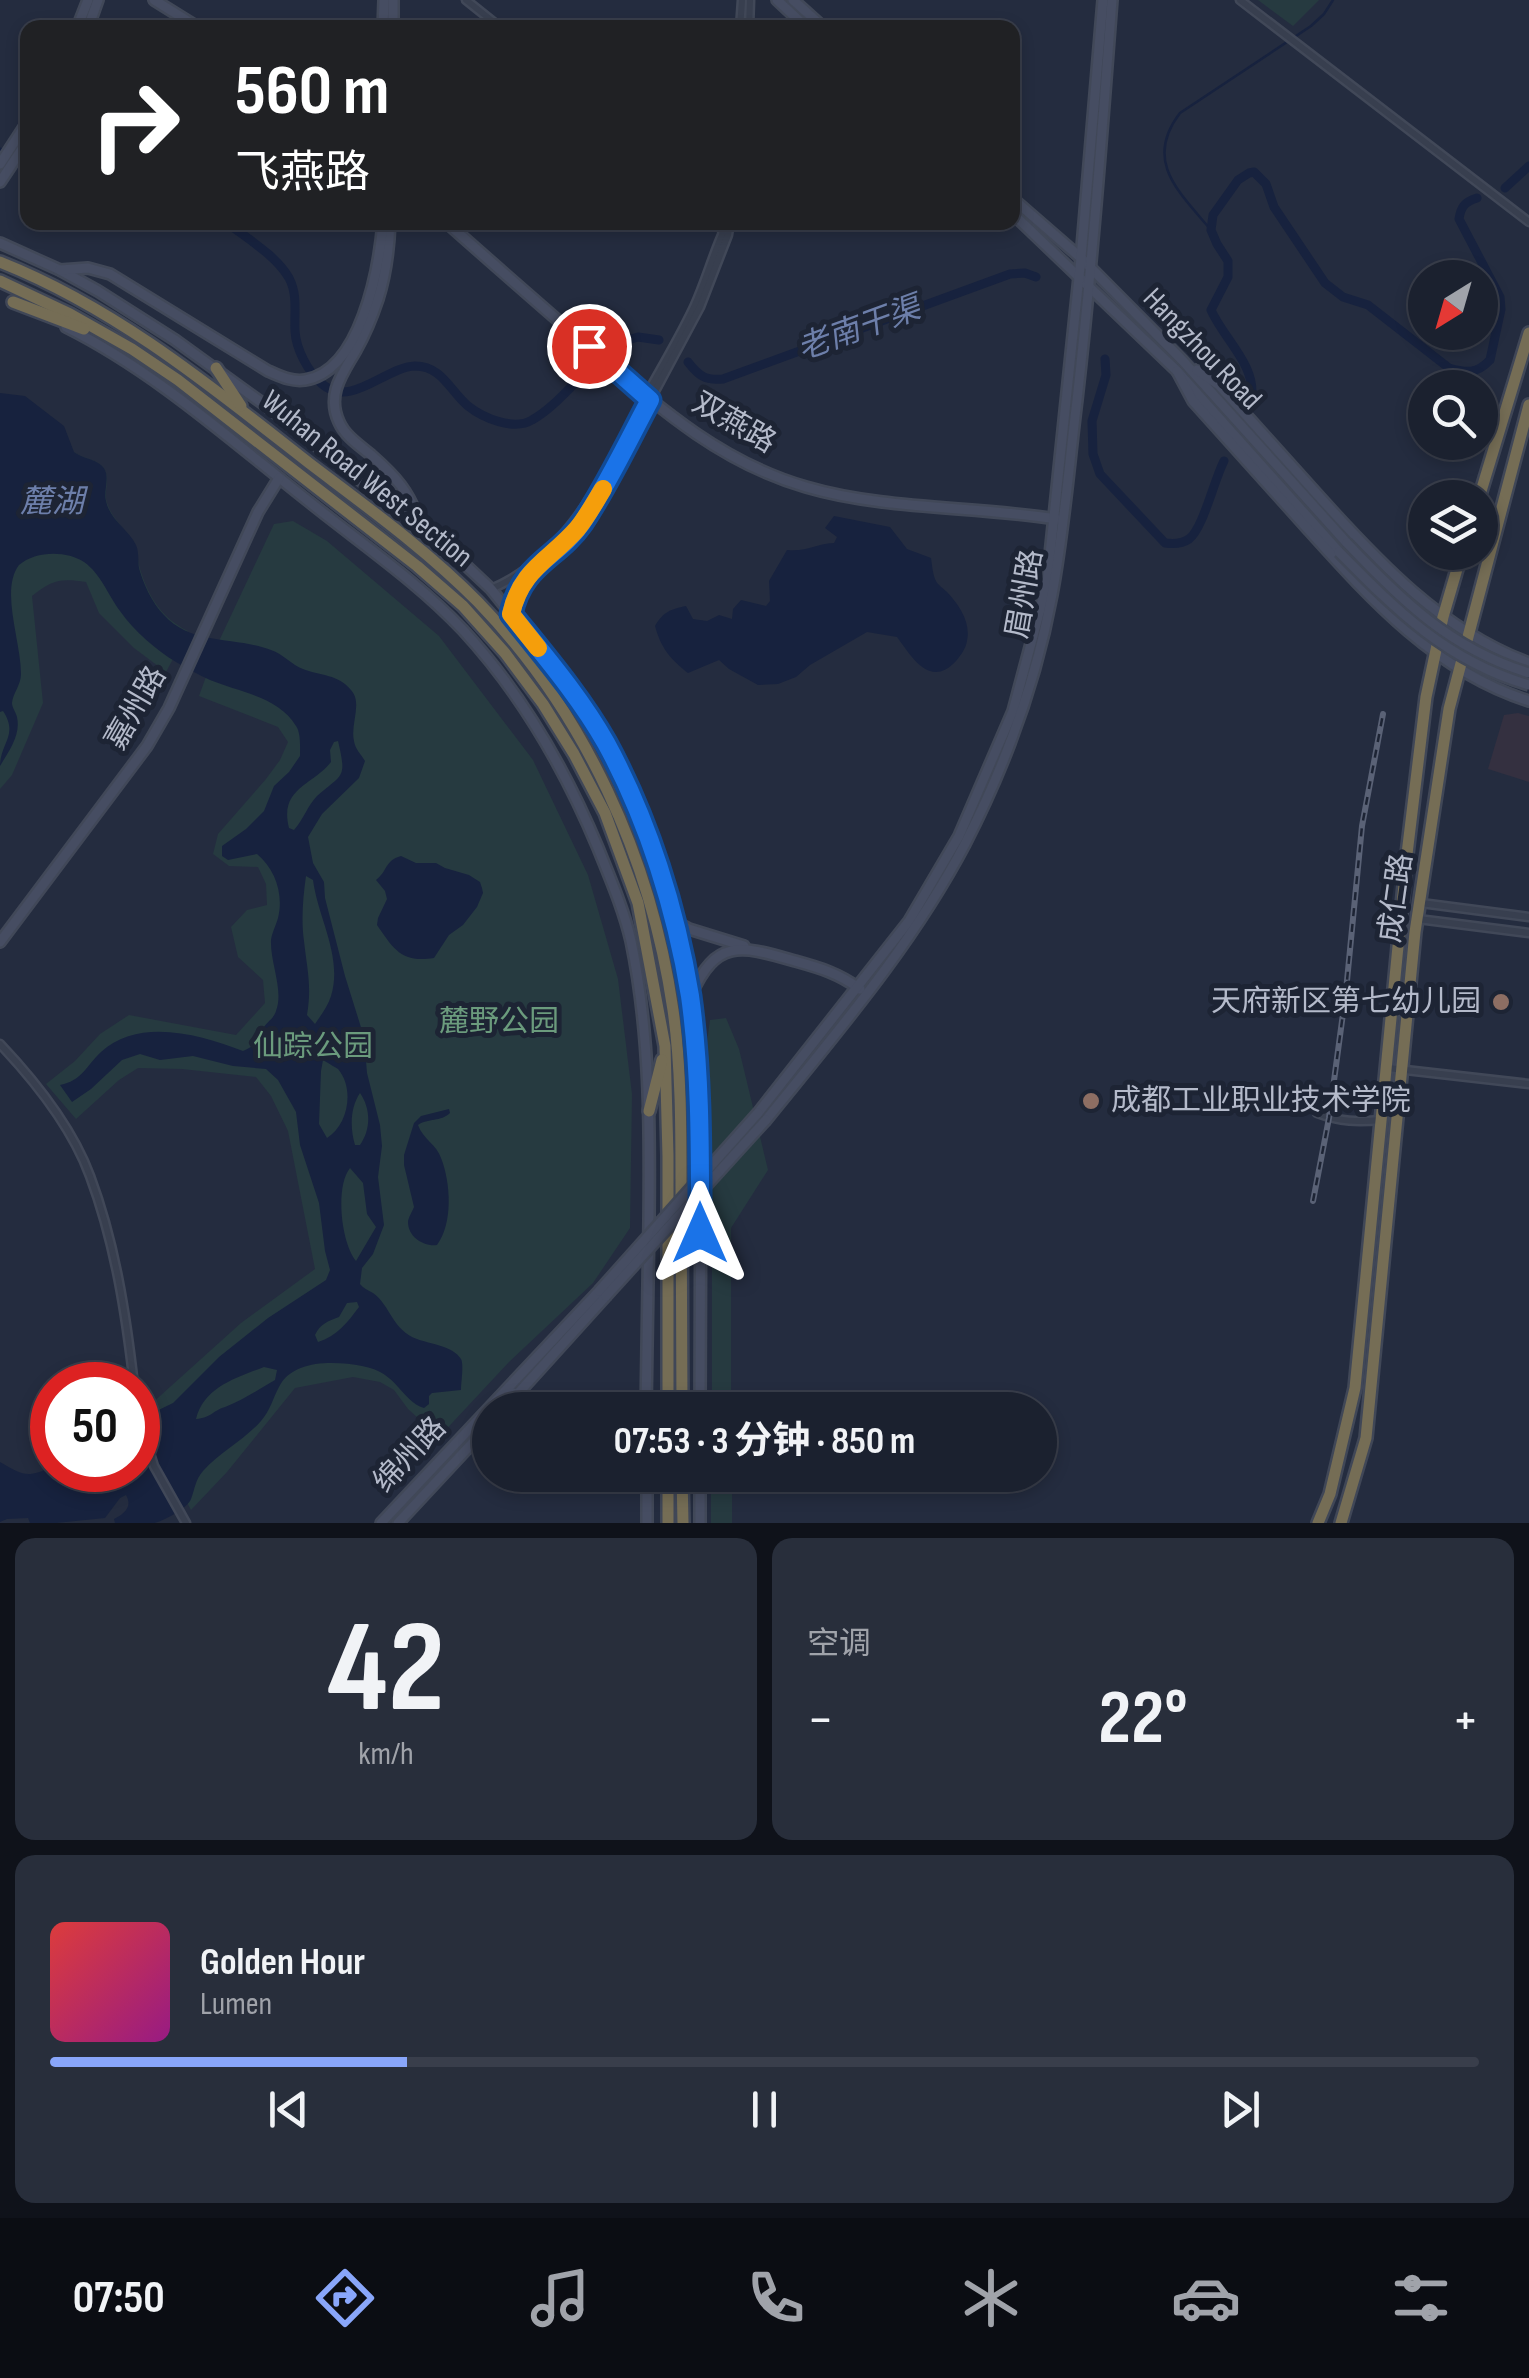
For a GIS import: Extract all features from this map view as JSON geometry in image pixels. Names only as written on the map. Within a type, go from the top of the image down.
[{"type":"highway","name":"Wuhan Road West Section","points":[[0,262],[90,305],[171,356],[432,558],[515,644],[587,748],[618,809],[648,896],[674,1015],[681,1133],[682,1392]]},
{"type":"highway","name":"Wuhan Road West Section","points":[[0,280],[132,349],[236,424],[417,566],[463,606],[505,653],[574,754],[604,814],[638,903],[665,1046],[668,1392]]},
{"type":"highway","points":[[13,302],[132,349]]},
{"type":"highway","points":[[1484,480],[1529,333]]},
{"type":"highway","points":[[216,368],[246,414]]},
{"type":"highway","name":"成仁路","points":[[1341,1523],[1366,1438],[1417,919],[1449,709],[1529,405]]},
{"type":"highway","name":"成仁路","points":[[1318,1523],[1330,1494],[1356,1388],[1426,696],[1457,570]]},
{"type":"highway","points":[[648,1111],[665,1046]]},
{"type":"highway","points":[[668,1492],[668,1523]]},
{"type":"highway","points":[[682,1492],[682,1523]]},
{"type":"main road","points":[[154,0],[186,20]]},
{"type":"main road","points":[[776,0],[798,20]]},
{"type":"main road","points":[[793,0],[815,20]]},
{"type":"main road","points":[[762,1117],[908,921],[958,836],[1013,711],[1058,519],[1103,0]]},
{"type":"main road","name":"眉州路","points":[[762,1117],[867,994],[921,920],[965,844],[1022,714],[1053,594],[1058,519],[1092,268],[1112,0]]},
{"type":"main road","points":[[0,164],[20,133]]},
{"type":"main road","points":[[0,182],[20,152]]},
{"type":"main road","name":"Hangzhou Road","points":[[1020,205],[1092,268],[1182,360],[1392,590],[1444,633],[1491,659],[1529,673]]},
{"type":"main road","name":"Hangzhou Road","points":[[1020,220],[1177,371],[1383,597],[1438,644],[1486,670],[1529,686]]},
{"type":"main road","points":[[60,270],[88,268],[110,274],[268,371],[308,380],[336,364],[350,343],[376,280],[381,230]]},
{"type":"main road","points":[[389,230],[386,271],[376,306],[337,382],[333,398],[343,429],[400,483],[414,505],[420,526]]},
{"type":"main road","name":"双燕路","points":[[455,230],[648,398],[719,450],[756,468],[807,488],[852,498],[1058,519]]},
{"type":"main road","points":[[0,242],[136,313],[216,368],[420,526],[490,589],[560,676],[604,741],[651,846],[674,921],[690,998],[700,1127],[700,1392]]},
{"type":"main road","points":[[0,297],[120,356],[415,586],[462,629],[542,734],[576,795],[609,874],[630,938],[642,1008],[648,1111],[646,1392]]},
{"type":"main road","points":[[1182,360],[1219,385],[1353,535],[1400,580],[1468,634],[1529,663]]},
{"type":"main road","points":[[1177,371],[1193,401],[1402,629],[1458,669],[1492,688],[1529,701]]},
{"type":"main road","name":"嘉州路","points":[[0,942],[147,746],[169,708],[258,512],[279,478]]},
{"type":"main road","points":[[674,921],[689,929],[833,972],[867,994]]},
{"type":"main road","points":[[690,998],[706,967],[718,957],[730,950],[751,948]]},
{"type":"main road","name":"绵州路","points":[[512,1392],[762,1117]]},
{"type":"main road","name":"绵州路","points":[[381,1523],[472,1432]]},
{"type":"main road","name":"绵州路","points":[[398,1523],[472,1443]]},
{"type":"main road","points":[[647,1492],[647,1523]]},
{"type":"main road","points":[[700,1492],[700,1523]]},
{"type":"street","points":[[466,0],[490,20]]},
{"type":"street","points":[[1240,0],[1529,222]]},
{"type":"street","points":[[511,614],[522,583],[578,528],[599,496],[694,306],[724,230]]},
{"type":"street","points":[[490,589],[522,571],[578,518],[648,398]]},
{"type":"street","points":[[1420,903],[1529,917]]},
{"type":"street","points":[[1417,919],[1529,933]]},
{"type":"street","points":[[0,1044],[59,1118],[89,1173],[126,1312],[131,1362]]},
{"type":"street","points":[[1388,1068],[1529,1084]]},
{"type":"street","points":[[1318,1113],[1334,1120],[1383,1120]]},
{"type":"street","points":[[160,1476],[186,1522]]},
{"type":"shaded area","points":[[1504,715],[1529,716],[1529,782],[1488,769]]},
{"type":"green space","points":[[1258,0],[1319,0],[1293,26]]},
{"type":"green space","points":[[74,452],[105,470],[107,503],[135,545],[148,590],[164,614],[188,631],[166,672],[134,648],[99,613],[86,582],[57,582],[32,596],[43,703],[12,775],[0,789],[0,557]]},
{"type":"green space","points":[[293,521],[327,541],[439,636],[533,760],[588,875],[618,979],[632,1094],[630,1228],[593,1283],[481,1392],[472,1392],[472,1402],[439,1437],[408,1409],[394,1390],[380,1382],[353,1377],[295,1388],[191,1510],[160,1439],[160,1396],[241,1323],[315,1269],[288,1131],[271,1096],[256,1077],[138,1068],[76,1119],[46,1084],[100,1034],[129,1015],[236,1035],[265,1003],[263,980],[238,957],[231,927],[247,910],[267,905],[266,884],[258,867],[229,866],[213,854],[218,834],[266,779],[288,742],[278,727],[199,696],[219,641],[274,524]]},
{"type":"green space","points":[[726,1018],[739,1049],[768,1170],[731,1228],[731,1392],[712,1392],[707,1042],[710,1020]]},
{"type":"green space","points":[[711,1492],[732,1492],[732,1523],[711,1523]]},
{"type":"water","name":"麓湖","points":[[0,393],[25,396],[64,426],[74,452],[104,469],[108,508],[136,545],[139,568],[152,599],[175,625],[201,636],[275,652],[299,667],[341,681],[356,701],[354,741],[365,761],[359,778],[322,814],[308,837],[313,863],[324,882],[345,976],[364,1037],[367,1073],[380,1125],[378,1177],[384,1225],[373,1254],[362,1268],[360,1284],[379,1298],[409,1335],[447,1348],[461,1359],[461,1390],[432,1393],[424,1408],[374,1369],[340,1363],[316,1364],[294,1371],[279,1387],[261,1421],[203,1471],[189,1503],[154,1523],[115,1523],[114,1519],[128,1507],[126,1495],[105,1518],[56,1523],[30,1523],[28,1518],[0,1522],[0,1462],[30,1474],[30,1492],[160,1492],[160,1409],[173,1403],[219,1357],[268,1318],[326,1280],[330,1270],[319,1203],[300,1145],[296,1112],[278,1080],[266,1069],[193,1056],[160,1060],[140,1054],[122,1060],[72,1102],[60,1085],[79,1076],[117,1041],[134,1035],[170,1032],[243,1051],[258,1040],[278,1003],[271,940],[280,909],[279,891],[269,867],[257,854],[228,860],[222,856],[222,846],[264,811],[274,786],[300,756],[298,729],[289,716],[269,702],[210,680],[161,652],[126,618],[90,567],[77,558],[60,554],[26,560],[14,576],[11,602],[21,674],[12,703],[18,724],[0,766],[9,733],[3,711],[0,712]],"holes":[[[338,741],[341,774],[314,800],[294,830],[289,828],[287,815],[293,796],[331,762],[330,750]],[[306,876],[313,880],[334,967],[331,996],[315,1024],[307,1015],[309,986],[303,925]],[[323,1060],[338,1069],[348,1096],[340,1125],[327,1138],[319,1124]],[[360,1093],[368,1119],[360,1145],[355,1145],[352,1118]],[[350,1168],[363,1183],[367,1214],[376,1227],[356,1261],[344,1228],[341,1201]],[[357,1302],[359,1307],[346,1324],[318,1342],[315,1335],[319,1328],[339,1317],[347,1303]],[[264,1367],[277,1370],[275,1380],[196,1419],[214,1391]]]},
{"type":"water","points":[[834,516],[890,527],[907,549],[931,558],[936,582],[956,602],[967,627],[963,651],[947,669],[930,671],[915,661],[897,637],[867,632],[796,677],[778,684],[758,685],[719,660],[688,673],[671,658],[655,626],[664,614],[686,606],[693,619],[707,621],[719,615],[732,619],[733,609],[741,600],[766,606],[770,601],[769,581],[787,550],[834,543],[837,537],[825,528]]},
{"type":"water","points":[[401,856],[469,875],[482,888],[477,907],[449,935],[434,958],[400,953],[377,925],[387,899],[376,880]]},
{"type":"water","points":[[449,1109],[446,1116],[418,1125],[439,1153],[448,1191],[446,1226],[437,1245],[432,1245],[418,1240],[409,1227],[414,1207],[404,1155],[414,1123],[421,1116]]},
{"type":"waterway","points":[[1211,230],[1170,175],[1165,161],[1169,130],[1180,113],[1311,26],[1333,0]]},
{"type":"waterway","name":"老南干渠","points":[[0,152],[20,165]]},
{"type":"waterway","name":"老南干渠","points":[[1505,188],[1529,166]]},
{"type":"waterway","name":"老南干渠","points":[[1251,399],[1252,387],[1245,364],[1211,310],[1228,277],[1228,261],[1211,230],[1213,215],[1238,180],[1254,172],[1266,184],[1274,207],[1325,283],[1343,297],[1368,305],[1449,368],[1466,371],[1476,370],[1490,360],[1501,309],[1500,297],[1459,219],[1464,205],[1477,198]]},
{"type":"waterway","name":"老南干渠","points":[[237,230],[269,254],[289,278],[295,297],[295,331],[300,353],[317,379],[333,390],[356,390],[404,368],[424,367],[439,375],[474,410],[499,422],[517,424],[553,405],[584,374]]},
{"type":"waterway","name":"老南干渠","points":[[688,362],[702,376],[723,379],[1010,274],[1036,277]]},
{"type":"waterway","name":"老南干渠","points":[[614,344],[638,337],[659,340]]},
{"type":"waterway","name":"老南干渠","points":[[1105,359],[1106,375],[1092,421],[1093,454],[1100,474],[1165,543],[1183,542],[1194,534],[1224,461]]},
{"type":"railway","points":[[1313,1201],[1346,991],[1362,826],[1383,714]]},
{"type":"slow traffic","points":[[538,648],[511,614],[514,599],[522,583],[578,528],[603,489]]},
{"type":"place","name":"天府新区第七幼儿园","points":[[1501,1002]]},
{"type":"place","name":"成都工业职业技术学院","points":[[1091,1101]]},
{"type":"route","points":[[589,346],[650,400],[599,496],[578,528],[522,583],[511,614],[604,741],[651,846],[674,921],[690,998],[700,1127],[700,1233]]},
{"type":"park label","name":"麓野公园","points":[[499,1022]]},
{"type":"park label","name":"仙踪公园","points":[[313,1047]]}]
